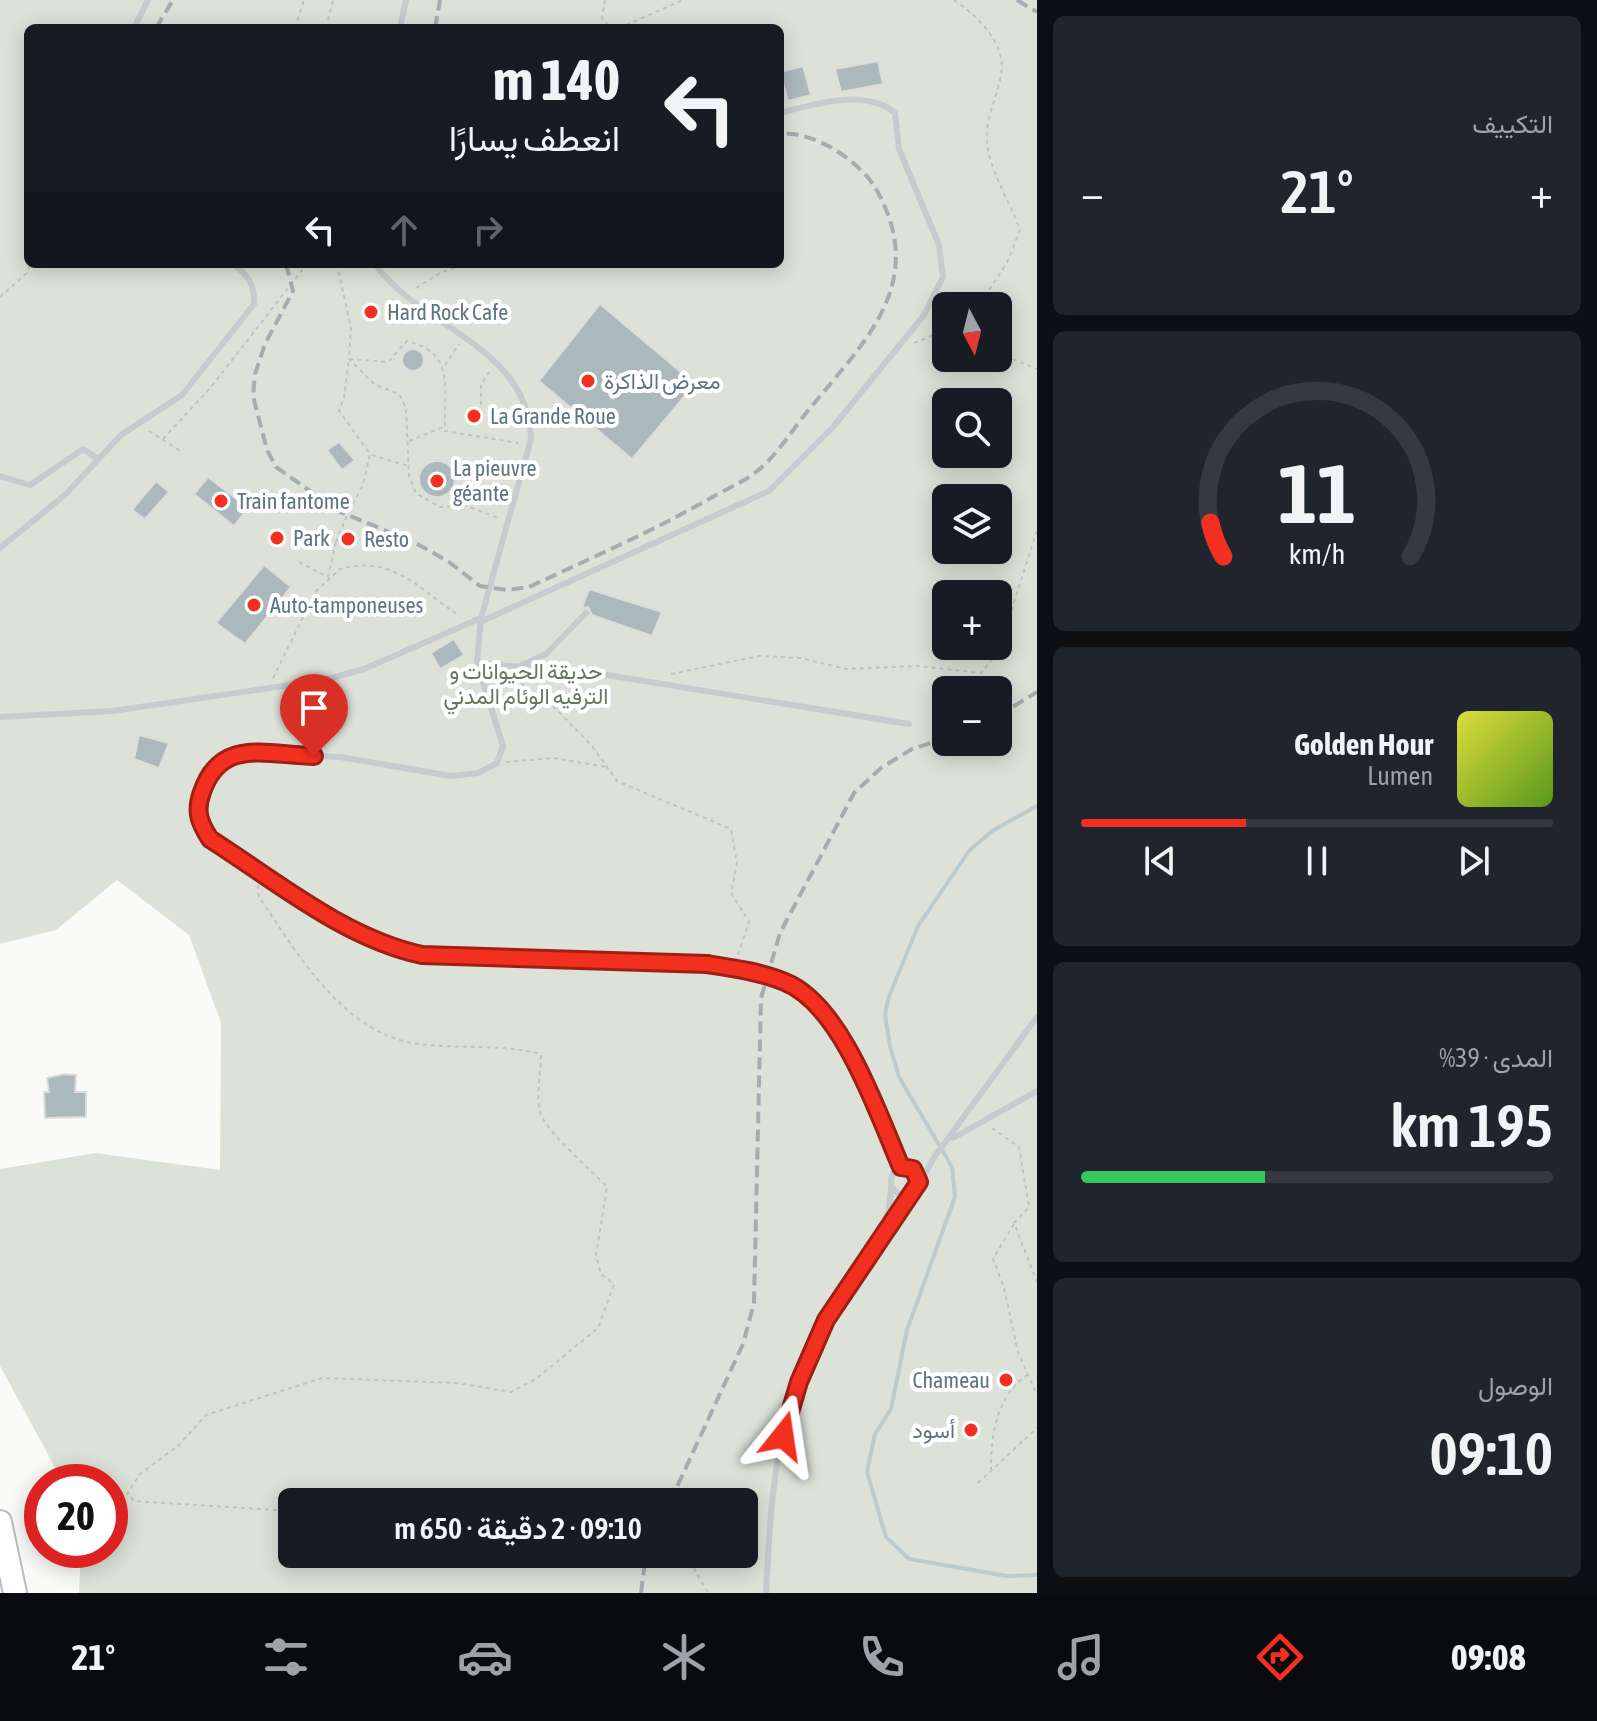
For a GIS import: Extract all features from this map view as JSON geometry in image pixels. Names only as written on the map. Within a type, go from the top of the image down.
[{"type":"highway","points":[[0,1522],[15,1593]]},
{"type":"lane","points":[[136,24],[148,0]]},
{"type":"lane","points":[[401,24],[406,0]]},
{"type":"lane","points":[[0,717],[113,711],[324,680],[364,669],[769,491],[833,427],[924,315],[943,277],[939,245],[899,149],[895,113],[885,105],[863,100],[837,101],[784,112]]},
{"type":"lane","points":[[0,548],[39,519],[97,458],[138,424],[182,395],[197,380],[254,304],[251,283],[237,268]]},
{"type":"lane","points":[[379,268],[405,295],[465,336],[512,378],[531,422],[529,449],[480,620],[477,663],[503,746],[497,763],[478,773],[451,776],[340,757],[236,753],[220,760],[209,771],[197,807],[200,824],[210,839],[356,932],[391,948],[422,955],[660,962],[733,968],[787,983],[817,1005],[842,1038],[901,1167]]},
{"type":"lane","points":[[0,476],[30,485],[83,449],[97,458]]},
{"type":"lane","points":[[519,667],[546,654],[586,613]]},
{"type":"lane","points":[[477,663],[650,683],[909,724]]},
{"type":"lane","points":[[766,1593],[775,1488],[789,1411],[826,1320],[916,1189],[935,1156],[1037,1017]]},
{"type":"lane","points":[[949,1139],[985,1123],[1037,1091]]},
{"type":"lane","points":[[875,1246],[889,1209],[891,1177],[901,1167]]},
{"type":"lane","points":[[901,1167],[913,1169],[918,1176],[916,1189]]},
{"type":"lane","points":[[892,1186],[902,1195],[916,1189]]},
{"type":"path","points":[[296,24],[304,0]]},
{"type":"path","points":[[327,24],[333,0]]},
{"type":"path","points":[[605,0],[602,18],[607,24]]},
{"type":"path","points":[[628,24],[683,0]]},
{"type":"path","points":[[954,0],[981,21],[998,51],[1002,74],[988,119],[987,145],[1020,230],[1007,263],[987,292]]},
{"type":"path","points":[[0,297],[29,268]]},
{"type":"path","points":[[163,439],[211,387],[304,268]]},
{"type":"path","points":[[338,268],[351,328],[344,398],[339,411],[370,454],[409,466]]},
{"type":"path","points":[[405,295],[454,268]]},
{"type":"path","points":[[465,336],[445,366],[445,431],[454,435],[503,438],[529,449]]},
{"type":"path","points":[[888,357],[932,337]]},
{"type":"path","points":[[349,359],[388,362],[407,341],[428,347],[445,366]]},
{"type":"path","points":[[349,359],[374,384],[399,394],[406,408],[409,466],[416,493],[426,502],[440,507],[465,505],[509,522]]},
{"type":"path","points":[[1012,359],[1037,369]]},
{"type":"path","points":[[481,413],[481,384],[496,362]]},
{"type":"path","points":[[138,424],[182,452]]},
{"type":"path","points":[[409,441],[444,427]]},
{"type":"path","points":[[268,686],[305,611],[328,577],[336,542],[363,485],[370,454]]},
{"type":"path","points":[[650,683],[692,668],[759,656],[801,658],[846,669],[918,666],[981,673],[999,650],[1037,530]]},
{"type":"path","points":[[299,562],[328,577]]},
{"type":"path","points":[[328,577],[351,566],[391,571],[413,579],[460,616],[480,620]]},
{"type":"path","points":[[497,665],[554,707],[592,746],[617,781],[731,829],[737,863],[731,893],[749,922],[733,968]]},
{"type":"path","points":[[497,763],[554,758],[607,767]]},
{"type":"path","points":[[256,868],[259,897],[303,961],[360,1020],[379,1034],[412,1043],[521,1049],[541,1054],[540,1112],[554,1135],[607,1187],[596,1255],[601,1274],[614,1284],[598,1328],[537,1378],[511,1392],[457,1383],[322,1378],[206,1415],[179,1445],[140,1474],[127,1494],[134,1501],[278,1510]]},
{"type":"path","points":[[985,1123],[1019,1147],[1029,1207],[1014,1223],[993,1259],[1004,1288],[1018,1352],[1037,1395]]},
{"type":"path","points":[[1014,1223],[1037,1282]]},
{"type":"path","points":[[991,1471],[999,1411],[1014,1384],[1028,1375]]},
{"type":"path","points":[[978,1483],[1037,1428]]},
{"type":"path","points":[[694,1568],[708,1593]]},
{"type":"green space","name":"حديقة الحيوانات و الترفيه الوئام المدني","points":[[0,0],[1037,0],[1037,1593],[79,1593],[80,1568],[128,1568],[128,1464],[53,1464],[0,1366],[0,1169],[95,1153],[220,1170],[221,1023],[189,935],[117,880],[56,930],[0,944]]},
{"type":"building","points":[[878,61],[883,84],[841,92],[835,69]]},
{"type":"building","points":[[803,66],[811,95],[788,101],[784,71]]},
{"type":"building","points":[[600,304],[695,384],[632,459],[539,381]]},
{"type":"building","points":[[413,349],[421,352],[424,360],[421,368],[413,371],[405,368],[402,360],[405,352]]},
{"type":"building","points":[[339,442],[355,460],[342,470],[327,450]]},
{"type":"building","name":"La pieuvre géante","points":[[437,461],[450,466],[455,479],[450,492],[437,497],[424,492],[419,479],[424,466]]},
{"type":"building","name":"Train fantome","points":[[208,477],[248,508],[234,526],[194,494]]},
{"type":"building","points":[[156,481],[169,492],[145,519],[132,510]]},
{"type":"building","name":"Auto-tamponeuses","points":[[264,565],[291,587],[245,644],[216,623]]},
{"type":"building","points":[[589,589],[662,612],[652,636],[592,615],[588,607],[582,608]]},
{"type":"building","points":[[454,639],[464,655],[440,669],[431,653]]},
{"type":"building","points":[[139,735],[169,743],[159,768],[134,759]]},
{"type":"building","points":[[76,1075],[75,1092],[86,1092],[86,1117],[45,1118],[44,1092],[49,1092],[47,1078]]},
{"type":"waterway","points":[[1037,806],[992,831],[969,851],[918,926],[888,999],[885,1015],[899,1077],[952,1167],[955,1197],[907,1330],[891,1409],[875,1434],[867,1472],[886,1537],[909,1559],[1007,1576],[1037,1575]]},
{"type":"railway","points":[[158,24],[173,0]]},
{"type":"railway","points":[[436,24],[440,0]]},
{"type":"railway","points":[[1017,0],[1037,12]]},
{"type":"railway","points":[[287,268],[293,291],[265,344],[255,374],[253,396],[267,450],[276,467],[340,512],[414,542],[449,562],[480,586],[507,590],[529,587],[665,523],[756,472],[778,450],[870,332],[884,307],[893,280],[896,252],[890,222],[876,189],[859,168],[821,142],[784,134]]},
{"type":"railway","points":[[1012,707],[1037,692]]},
{"type":"railway","points":[[676,1488],[743,1344],[754,1303],[761,998],[780,933],[854,793],[881,768],[912,749],[932,743]]},
{"type":"railway","points":[[641,1593],[644,1568]]},
{"type":"place","name":"Hard Rock Cafe","points":[[371,312]]},
{"type":"place","name":"معرض الذاكرة","points":[[588,381]]},
{"type":"place","name":"La Grande Roue","points":[[474,416]]},
{"type":"place","name":"La pieuvre géante","points":[[437,481]]},
{"type":"place","name":"Train fantome","points":[[221,501]]},
{"type":"place","name":"Park","points":[[277,538]]},
{"type":"place","name":"Resto","points":[[348,539]]},
{"type":"place","name":"Auto-tamponeuses","points":[[254,605]]},
{"type":"place","name":"Chameau","points":[[1006,1380]]},
{"type":"place","name":"أسود","points":[[971,1430]]},
{"type":"route","points":[[314,756],[236,753],[220,760],[209,771],[197,807],[200,824],[210,839],[356,932],[391,948],[422,955],[707,964],[744,971],[787,983],[817,1005],[842,1038],[901,1167],[913,1169],[919,1182],[826,1320],[799,1382],[783,1436]]}]
